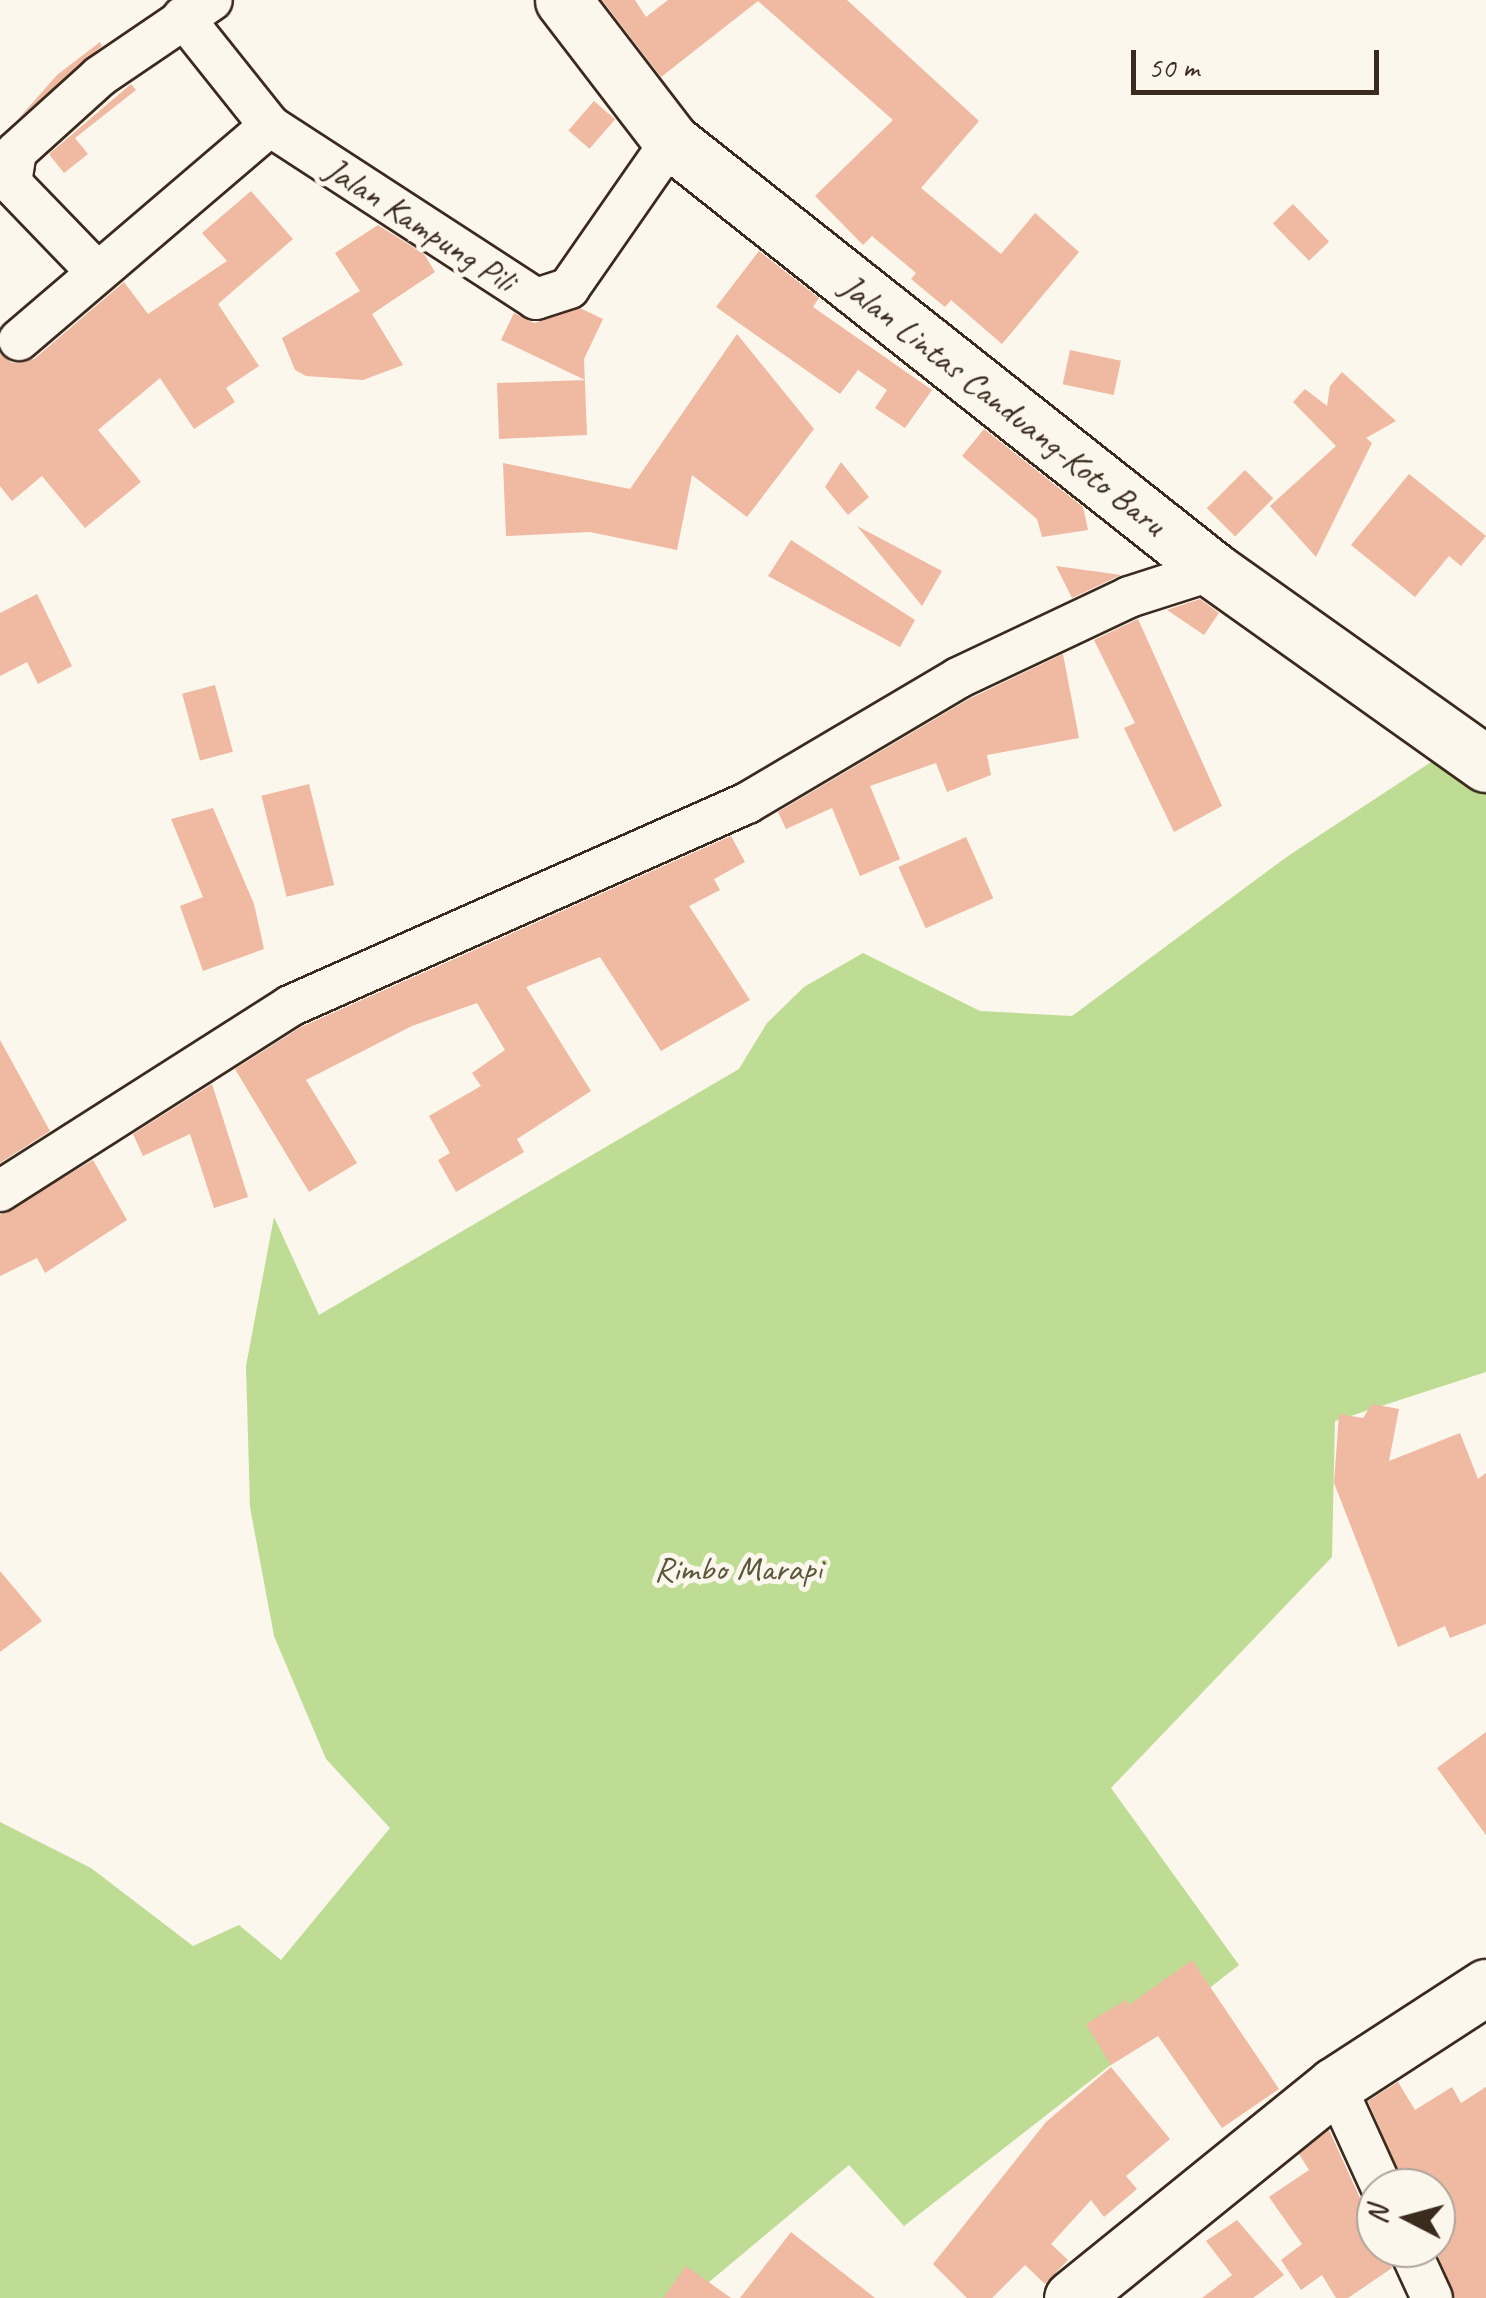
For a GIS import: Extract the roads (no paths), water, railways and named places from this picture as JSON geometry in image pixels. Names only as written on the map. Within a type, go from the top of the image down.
[{"type":"main road","name":"Jalan Lintas Canduang-Koto Baru","points":[[563,0],[671,141],[1213,570],[1486,764]]},
{"type":"main road","points":[[1072,2298],[1336,2086],[1486,1987]]},
{"type":"street","name":"Jalan Kampung Pili","points":[[198,8],[270,126],[536,299],[569,288],[671,141]]},
{"type":"street","points":[[96,270],[11,183],[16,152],[100,76],[198,8]]},
{"type":"street","points":[[19,340],[96,270],[270,126]]},
{"type":"street","points":[[0,1191],[290,1006],[746,803],[958,678],[1129,597],[1213,570]]},
{"type":"street","points":[[1336,2086],[1373,2168]]},
{"type":"street","points":[[1418,2268],[1432,2298]]},
{"type":"park label","name":"Rimbo Marapi","points":[[738,1569]]}]
